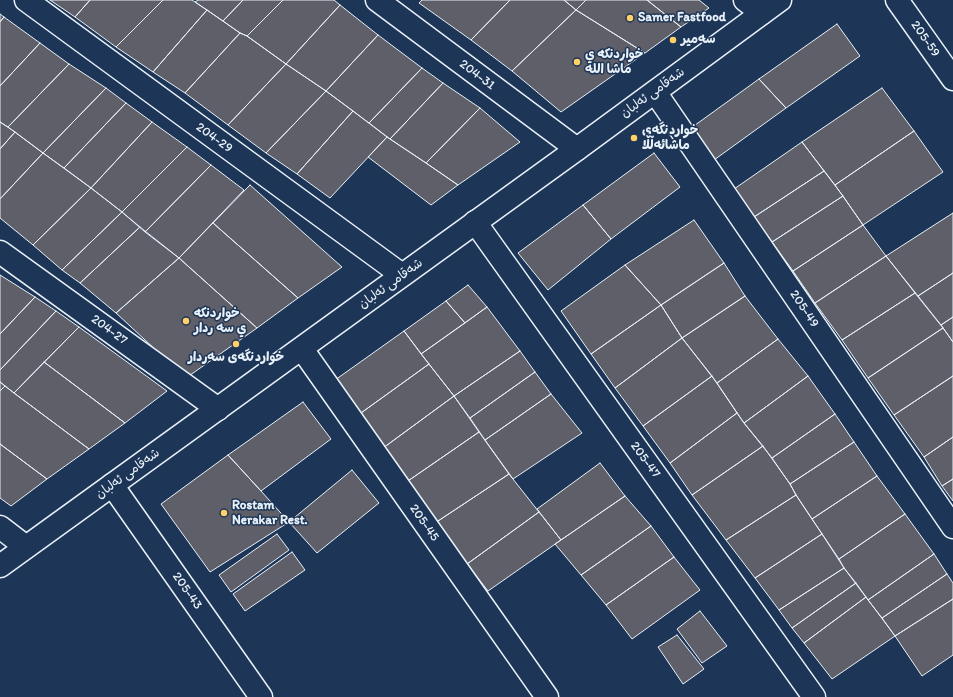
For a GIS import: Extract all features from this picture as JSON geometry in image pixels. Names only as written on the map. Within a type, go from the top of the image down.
[{"type":"street","name":"204-29","points":[[26,0],[402,276]]},
{"type":"street","name":"204-31","points":[[377,0],[577,149]]},
{"type":"street","name":"شەقامی ئەلبان","points":[[0,566],[655,92],[754,6],[780,0]]},
{"type":"street","name":"205-59","points":[[897,0],[953,79]]},
{"type":"street","name":"205-49","points":[[655,92],[953,527]]},
{"type":"street","name":"205-47","points":[[475,222],[814,697]]},
{"type":"street","name":"204-27","points":[[0,252],[218,409]]},
{"type":"street","name":"205-45","points":[[302,348],[547,697]]},
{"type":"street","name":"205-43","points":[[112,485],[261,697]]},
{"type":"street","points":[[0,527],[26,547]]},
{"type":"building","points":[[50,0],[90,0],[75,17]]},
{"type":"building","points":[[90,0],[163,0],[116,47],[75,17]]},
{"type":"building","points":[[163,0],[192,0],[207,10],[153,72],[116,47]]},
{"type":"building","points":[[198,0],[243,0],[223,21],[195,2]]},
{"type":"building","points":[[243,0],[283,0],[247,36],[223,21]]},
{"type":"building","points":[[283,0],[334,0],[340,5],[286,64],[247,36]]},
{"type":"building","points":[[422,0],[510,0],[471,40],[419,3]]},
{"type":"building","points":[[510,0],[564,0],[576,10],[512,71],[471,40]]},
{"type":"building","points":[[564,0],[586,0],[576,10]]},
{"type":"building","name":"Samer Fastfood","points":[[586,0],[647,0],[681,27],[645,53],[576,10]]},
{"type":"building","points":[[647,0],[699,0],[709,8],[681,27]]},
{"type":"building","points":[[340,5],[378,35],[326,91],[286,64]]},
{"type":"building","points":[[207,10],[240,33],[185,93],[153,72]]},
{"type":"building","name":"خواردنكه ي ماشا الله","points":[[576,10],[645,53],[561,112],[512,71]]},
{"type":"building","points":[[0,14],[4,17],[0,22]]},
{"type":"building","points":[[4,17],[40,43],[0,86],[0,22]]},
{"type":"building","points":[[837,24],[860,56],[786,108],[759,79]]},
{"type":"building","points":[[240,33],[247,36],[286,64],[228,125],[185,93]]},
{"type":"building","points":[[378,35],[422,68],[369,123],[326,91]]},
{"type":"building","points":[[40,43],[69,64],[8,127],[0,122],[0,86]]},
{"type":"building","points":[[69,64],[106,88],[43,153],[8,127]]},
{"type":"building","points":[[286,64],[326,91],[266,153],[228,125]]},
{"type":"building","points":[[422,68],[443,83],[390,139],[369,123]]},
{"type":"building","points":[[759,79],[786,108],[714,160],[691,128]]},
{"type":"building","points":[[443,83],[480,108],[426,163],[390,139]]},
{"type":"building","points":[[106,88],[126,103],[64,168],[43,153]]},
{"type":"building","points":[[882,88],[914,131],[835,185],[802,142]]},
{"type":"building","points":[[326,91],[353,111],[297,174],[266,153]]},
{"type":"building","points":[[126,103],[152,122],[91,188],[64,168]]},
{"type":"building","points":[[480,108],[520,142],[458,185],[426,163]]},
{"type":"building","points":[[353,111],[387,137],[330,198],[297,174]]},
{"type":"building","points":[[0,122],[15,132],[0,149]]},
{"type":"building","points":[[152,122],[187,147],[122,212],[91,188]]},
{"type":"building","points":[[914,131],[943,172],[863,225],[835,185]]},
{"type":"building","points":[[15,132],[43,153],[0,199],[0,149]]},
{"type":"building","points":[[387,137],[458,185],[431,205],[368,157]]},
{"type":"building","points":[[802,142],[824,171],[754,217],[734,189]]},
{"type":"building","points":[[187,147],[211,165],[145,232],[122,212]]},
{"type":"building","points":[[43,153],[91,188],[33,245],[0,218],[0,199]]},
{"type":"building","points":[[654,153],[680,187],[611,239],[583,205]]},
{"type":"building","points":[[211,165],[244,190],[179,258],[145,232]]},
{"type":"building","points":[[824,171],[843,196],[772,242],[754,217]]},
{"type":"building","points":[[250,185],[342,267],[298,298],[213,223]]},
{"type":"building","points":[[91,188],[122,212],[62,270],[33,245]]},
{"type":"building","points":[[843,196],[863,225],[793,271],[772,242]]},
{"type":"building","points":[[583,205],[611,239],[548,290],[518,253]]},
{"type":"building","points":[[122,212],[140,227],[80,283],[62,270]]},
{"type":"building","points":[[953,213],[953,273],[918,296],[886,256]]},
{"type":"building","points":[[694,220],[724,263],[661,305],[625,265]]},
{"type":"building","points":[[213,223],[298,298],[257,328],[179,258]]},
{"type":"building","points":[[863,225],[886,256],[815,303],[793,271]]},
{"type":"building","points":[[140,227],[179,258],[116,313],[80,283]]},
{"type":"building","points":[[886,256],[915,293],[842,340],[815,303]]},
{"type":"building","name":"خواردنكه ي سه ردار","points":[[179,258],[257,328],[186,378],[116,313]]},
{"type":"building","points":[[724,263],[745,296],[682,338],[661,305]]},
{"type":"building","points":[[625,265],[661,305],[591,354],[561,311]]},
{"type":"building","points":[[953,273],[953,317],[941,325],[918,296]]},
{"type":"building","points":[[0,275],[35,297],[0,334]]},
{"type":"building","points":[[468,285],[487,307],[465,323],[446,301]]},
{"type":"building","points":[[915,293],[943,328],[868,378],[842,340]]},
{"type":"building","points":[[745,296],[778,339],[717,383],[682,338]]},
{"type":"building","points":[[35,297],[56,311],[0,370],[0,334]]},
{"type":"building","points":[[446,301],[465,323],[421,354],[404,331]]},
{"type":"building","points":[[661,305],[682,338],[615,388],[591,354]]},
{"type":"building","points":[[487,307],[520,351],[454,396],[421,354]]},
{"type":"building","points":[[56,311],[79,327],[14,393],[0,382],[0,370]]},
{"type":"building","points":[[953,317],[953,342],[941,325]]},
{"type":"building","points":[[79,327],[167,391],[125,423],[44,362]]},
{"type":"building","points":[[943,328],[953,342],[953,376],[894,415],[868,378]]},
{"type":"building","points":[[404,331],[429,364],[354,418],[328,385]]},
{"type":"building","points":[[682,338],[712,376],[643,426],[615,388]]},
{"type":"building","points":[[778,339],[808,376],[744,423],[717,383]]},
{"type":"building","points":[[520,351],[535,372],[470,418],[454,396]]},
{"type":"building","points":[[44,362],[125,423],[89,449],[14,393]]},
{"type":"building","points":[[429,364],[454,396],[379,451],[354,418]]},
{"type":"building","points":[[535,372],[551,394],[485,440],[470,418]]},
{"type":"building","points":[[712,376],[737,413],[670,463],[643,426]]},
{"type":"building","points":[[808,376],[835,414],[772,458],[744,423]]},
{"type":"building","points":[[953,376],[953,437],[924,457],[894,415]]},
{"type":"building","points":[[0,382],[5,386],[0,391]]},
{"type":"building","points":[[5,386],[89,449],[47,479],[0,444],[0,391]]},
{"type":"building","points":[[551,394],[582,433],[513,479],[485,440]]},
{"type":"building","points":[[454,396],[479,432],[405,483],[379,451]]},
{"type":"building","points":[[303,402],[331,439],[261,491],[228,455]]},
{"type":"building","points":[[737,413],[763,446],[692,495],[670,463]]},
{"type":"building","points":[[835,414],[854,442],[790,484],[772,458]]},
{"type":"building","points":[[479,432],[509,474],[435,523],[405,483]]},
{"type":"building","points":[[953,437],[953,479],[942,486],[924,457]]},
{"type":"building","points":[[854,442],[877,476],[812,519],[790,484]]},
{"type":"building","points":[[0,444],[47,479],[11,506],[0,498]]},
{"type":"building","points":[[763,446],[796,495],[726,540],[692,495]]},
{"type":"building","name":"Rostam Nerakar Rest.","points":[[228,455],[289,522],[210,572],[161,504]]},
{"type":"building","points":[[600,463],[625,496],[561,540],[537,509]]},
{"type":"building","points":[[352,470],[379,503],[317,553],[289,522]]},
{"type":"building","points":[[509,474],[539,512],[467,564],[435,523]]},
{"type":"building","points":[[877,476],[905,514],[839,559],[812,519]]},
{"type":"building","points":[[953,479],[953,501],[942,486]]},
{"type":"building","points":[[796,495],[822,534],[755,578],[726,540]]},
{"type":"building","points":[[625,496],[651,526],[581,575],[555,544]]},
{"type":"building","points":[[539,512],[561,540],[488,591],[467,564]]},
{"type":"building","points":[[905,514],[934,554],[868,600],[839,559]]},
{"type":"building","points":[[651,526],[674,557],[606,605],[581,575]]},
{"type":"building","points":[[277,534],[289,550],[231,592],[219,575]]},
{"type":"building","points":[[822,534],[844,568],[779,610],[755,578]]},
{"type":"building","points":[[292,552],[305,570],[245,611],[233,594]]},
{"type":"building","points":[[934,554],[947,574],[882,618],[868,600]]},
{"type":"building","points":[[674,557],[700,590],[632,639],[606,605]]},
{"type":"building","points":[[844,568],[856,583],[792,628],[779,610]]},
{"type":"building","points":[[947,574],[953,583],[953,599],[895,636],[882,618]]},
{"type":"building","points":[[856,583],[866,597],[804,643],[792,628]]},
{"type":"building","points":[[866,597],[895,636],[832,679],[804,643]]},
{"type":"building","points":[[953,599],[953,655],[922,676],[895,636]]},
{"type":"building","points":[[700,611],[727,646],[702,663],[677,629]]},
{"type":"building","points":[[677,635],[704,669],[683,684],[658,647]]},
{"type":"place","name":"Samer Fastfood","points":[[630,18]]},
{"type":"place","name":"سەمیر","points":[[673,40]]},
{"type":"place","name":"خواردنكه ي ماشا الله","points":[[577,62]]},
{"type":"place","name":"خواردنگەی ماشائەڵڵا","points":[[634,138]]},
{"type":"place","name":"خواردنكه ي سه ردار","points":[[186,321]]},
{"type":"place","name":"خواردنگەی سەردار","points":[[236,344]]},
{"type":"place","name":"Rostam Nerakar Rest.","points":[[224,513]]}]
